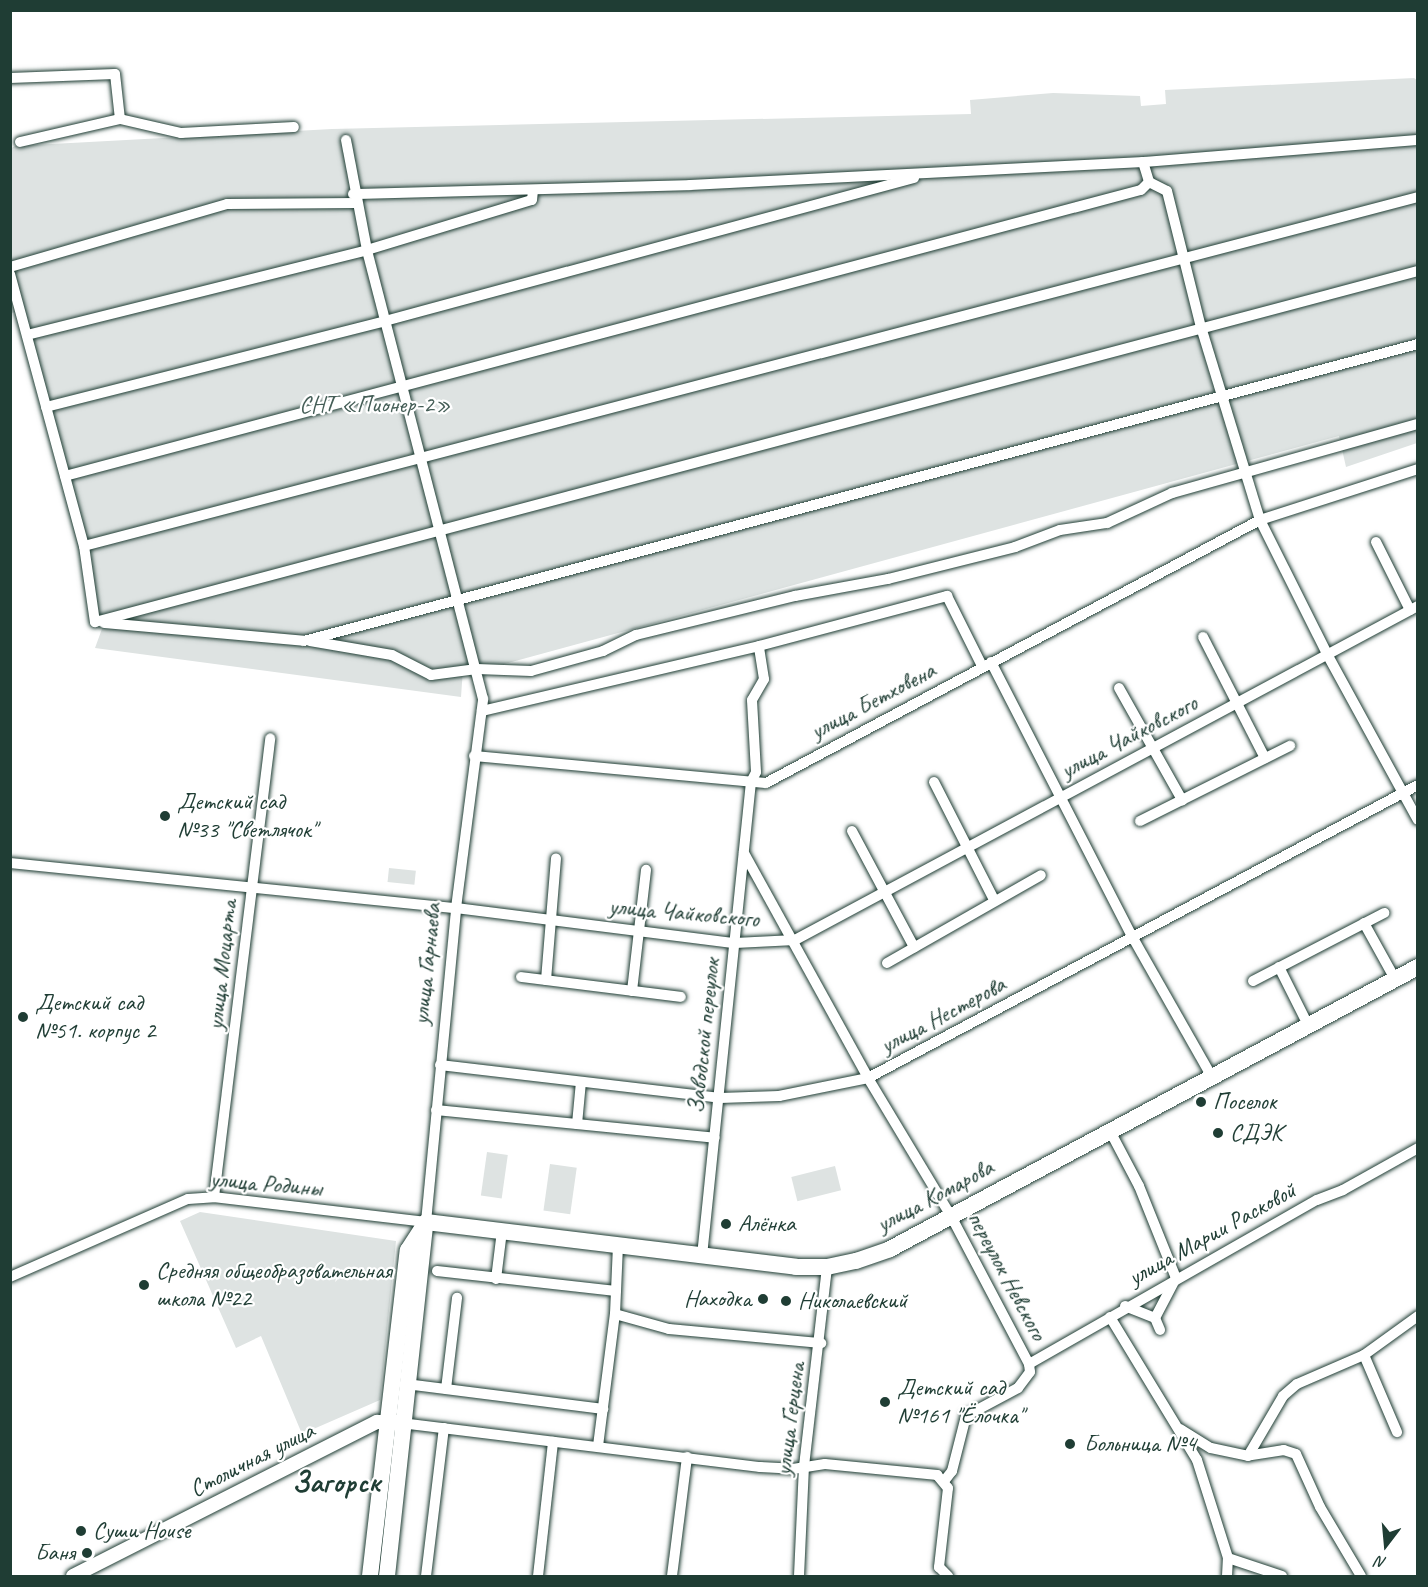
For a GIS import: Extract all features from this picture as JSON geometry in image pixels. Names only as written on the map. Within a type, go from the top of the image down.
[{"type":"main road","name":"улица Комарова","points":[[426,1222],[702,1256],[827,1267],[890,1249],[1418,967]]},
{"type":"main road","name":"улица Гарнаева","points":[[370,1576],[395,1422],[406,1384],[426,1222]]},
{"type":"main road","name":"улица Гарнаева","points":[[387,1576],[395,1422],[408,1250],[426,1222]]},
{"type":"street","points":[[10,78],[114,74],[120,119]]},
{"type":"street","points":[[20,142],[120,119],[181,133],[294,127]]},
{"type":"street","name":"улица Гарнаева","points":[[346,140],[355,199],[367,250],[477,669],[482,711],[474,756],[456,908],[426,1222]]},
{"type":"street","points":[[10,267],[227,204],[1143,162],[1418,140]]},
{"type":"street","points":[[1143,162],[1149,182],[1167,191],[1201,327],[1260,520],[1327,654],[1418,820]]},
{"type":"street","points":[[46,407],[386,321],[932,173]]},
{"type":"street","points":[[65,476],[402,389],[1141,190],[1149,182]]},
{"type":"street","points":[[27,335],[367,250],[532,200],[533,190]]},
{"type":"street","points":[[84,546],[1418,197]]},
{"type":"street","points":[[95,622],[1418,271]]},
{"type":"street","points":[[10,274],[84,546],[95,622]]},
{"type":"street","points":[[304,640],[1223,399],[1418,344]]},
{"type":"street","points":[[95,622],[304,640],[392,655],[430,675],[477,669],[531,671],[603,651],[636,634],[899,576],[1015,547],[1060,530],[1107,524],[1159,498],[1244,470],[1418,423]]},
{"type":"street","name":"улица Бетховена","points":[[474,756],[766,783],[1260,520],[1418,469]]},
{"type":"street","points":[[1376,542],[1414,608]]},
{"type":"street","points":[[482,711],[759,646],[947,596],[1060,798],[1133,938],[1212,1077]]},
{"type":"street","name":"улица Чайковского","points":[[10,863],[456,908],[735,943],[795,940],[1414,608]]},
{"type":"street","points":[[1203,637],[1265,758]]},
{"type":"street","name":"Заводской переулок","points":[[702,1256],[751,782],[756,772],[752,700],[764,679],[759,646]]},
{"type":"street","points":[[1119,687],[1182,800]]},
{"type":"street","name":"улица Моцарта","points":[[214,1197],[270,738]]},
{"type":"street","points":[[1140,821],[1290,746]]},
{"type":"street","points":[[934,782],[994,900]]},
{"type":"street","name":"улица Нестерова","points":[[440,1065],[720,1098],[779,1096],[868,1078],[1418,785]]},
{"type":"street","points":[[852,831],[914,947]]},
{"type":"street","name":"переулок Невского","points":[[744,853],[795,940],[868,1078],[951,1216],[1029,1364],[1030,1372],[1018,1388],[966,1416],[952,1472],[945,1480]]},
{"type":"street","points":[[546,980],[549,920],[556,858]]},
{"type":"street","points":[[632,991],[646,870]]},
{"type":"street","points":[[887,963],[1041,875]]},
{"type":"street","points":[[1253,981],[1384,913]]},
{"type":"street","points":[[1364,923],[1395,979]]},
{"type":"street","points":[[1279,967],[1308,1025]]},
{"type":"street","points":[[521,977],[681,997]]},
{"type":"street","points":[[577,1124],[581,1082]]},
{"type":"street","points":[[436,1110],[715,1138]]},
{"type":"street","points":[[1110,1131],[1139,1186],[1176,1278],[1155,1318]]},
{"type":"street","name":"улица Марии Расковой","points":[[1029,1364],[1125,1306],[1418,1148]]},
{"type":"street","name":"улица Родины","points":[[10,1277],[188,1199],[214,1197],[426,1222]]},
{"type":"street","points":[[496,1279],[502,1231]]},
{"type":"street","points":[[598,1446],[615,1314],[618,1246]]},
{"type":"street","name":"улица Герцена","points":[[799,1576],[804,1466],[827,1267]]},
{"type":"street","points":[[437,1271],[616,1291]]},
{"type":"street","points":[[446,1389],[457,1298]]},
{"type":"street","points":[[1125,1306],[1155,1318],[1161,1330]]},
{"type":"street","points":[[615,1314],[669,1329],[820,1343]]},
{"type":"street","points":[[1248,1456],[1283,1396],[1297,1384],[1364,1355],[1418,1316]]},
{"type":"street","points":[[1110,1317],[1205,1480],[1228,1558],[1227,1576]]},
{"type":"street","points":[[1364,1355],[1396,1432]]},
{"type":"street","points":[[406,1384],[603,1409]]},
{"type":"street","name":"Столичная улица","points":[[73,1576],[377,1422],[395,1422]]},
{"type":"street","points":[[395,1422],[782,1469],[804,1466],[928,1473],[945,1480],[948,1488],[938,1572],[948,1576]]},
{"type":"street","points":[[1175,1425],[1211,1448],[1248,1456],[1284,1450],[1296,1454],[1320,1507],[1361,1576]]},
{"type":"street","points":[[426,1576],[444,1428]]},
{"type":"street","points":[[538,1576],[553,1442]]},
{"type":"street","points":[[672,1576],[687,1458]]},
{"type":"street","points":[[1228,1558],[1282,1576]]},
{"type":"green space","name":"СНТ «Пионер-2»","points":[[1414,78],[1418,81],[1417,443],[1346,467],[1339,436],[490,668],[463,669],[461,697],[95,648],[103,626],[95,613],[17,312],[11,313],[10,149],[15,146],[332,129],[971,114],[970,100],[1053,93],[1140,96],[1141,106],[1166,104],[1165,90]]},
{"type":"green space","points":[[389,868],[416,871],[414,885],[388,882]]},
{"type":"green space","points":[[487,1152],[508,1155],[502,1198],[481,1196]]},
{"type":"green space","points":[[550,1164],[577,1168],[570,1214],[543,1211]]},
{"type":"green space","points":[[835,1166],[841,1190],[797,1201],[791,1177]]},
{"type":"green space","points":[[200,1212],[396,1241],[380,1400],[302,1434],[261,1336],[236,1348],[180,1221]]},
{"type":"place","name":"Детский сад №33 \"Светлячок\"","points":[[165,816]]},
{"type":"place","name":"Детский сад №51. корпус 2","points":[[23,1017]]},
{"type":"place","name":"Поселок","points":[[1201,1102]]},
{"type":"place","name":"СДЭК","points":[[1218,1133]]},
{"type":"place","name":"Алёнка","points":[[726,1224]]},
{"type":"place","name":"Средняя общеобразовательная школа №22","points":[[144,1285]]},
{"type":"place","name":"Находка","points":[[763,1299]]},
{"type":"place","name":"Николаевский","points":[[786,1301]]},
{"type":"place","name":"Детский сад №161 \"Ёлочка\"","points":[[885,1402]]},
{"type":"place","name":"Больница №4","points":[[1070,1444]]},
{"type":"place","name":"Суши House","points":[[81,1531]]},
{"type":"place","name":"Баня","points":[[87,1553]]},
{"type":"district","name":"Загорск","points":[[336,1482]]}]
